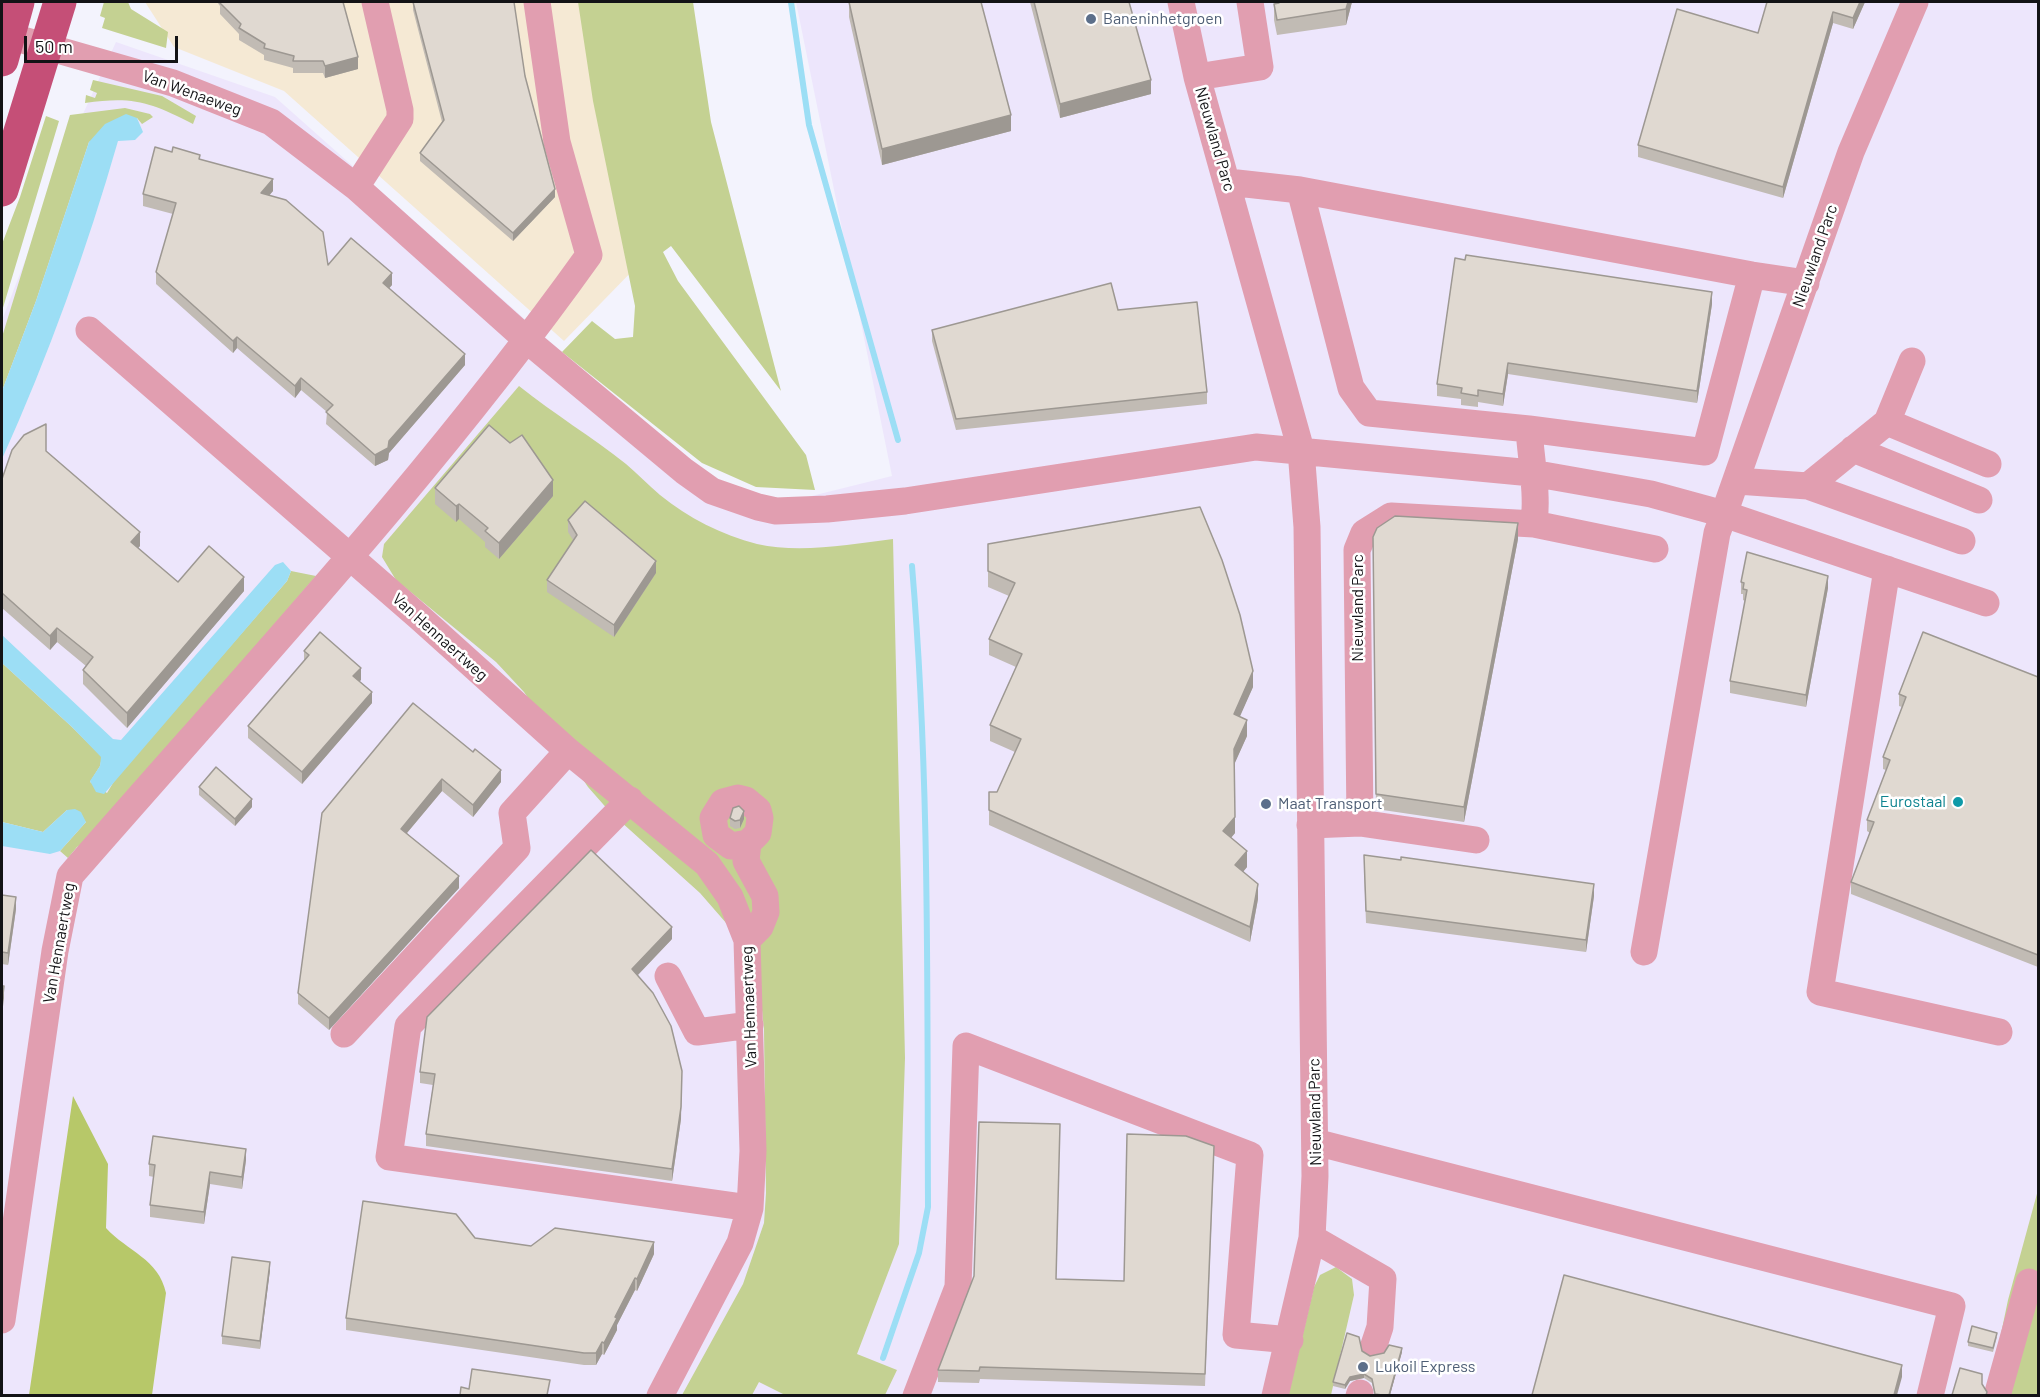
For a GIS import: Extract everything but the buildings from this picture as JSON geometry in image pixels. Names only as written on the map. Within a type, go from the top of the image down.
[{"type":"main road","points":[[4,43],[18,2]]},
{"type":"main road","points":[[2,190],[60,2]]},
{"type":"street","points":[[356,188],[399,119],[400,110],[375,2]]},
{"type":"street","name":"Van Hennaertweg","points":[[2,1320],[55,951],[70,876],[486,395],[528,341],[589,255],[557,142],[537,2]]},
{"type":"street","name":"Nieuwland Parc","points":[[1181,2],[1197,77],[1300,450],[1307,527],[1315,1142],[1312,1238],[1290,1340],[1275,1395]]},
{"type":"street","points":[[1197,77],[1260,67],[1250,2]]},
{"type":"street","name":"Nieuwland Parc","points":[[1644,952],[1717,533],[1851,152],[1916,2]]},
{"type":"street","name":"Van Wenaeweg","points":[[4,43],[47,48],[173,83],[271,122],[356,188],[528,341],[684,471],[712,491],[776,511],[827,509],[905,501],[1256,447],[1300,450]]},
{"type":"street","points":[[1228,183],[1300,190],[1752,275],[1806,283]]},
{"type":"street","points":[[1300,190],[1351,388],[1369,413],[1529,429],[1705,452],[1752,275]]},
{"type":"street","name":"Van Hennaertweg","points":[[89,330],[419,617],[568,751],[707,864],[730,897],[747,940],[753,1151],[750,1208],[740,1244],[660,1395]]},
{"type":"street","points":[[1808,486],[1887,422],[1912,361]]},
{"type":"street","points":[[1887,422],[1988,464]]},
{"type":"street","points":[[1529,429],[1532,473],[1537,498],[1534,524]]},
{"type":"street","points":[[1300,450],[1532,473],[1651,494],[1724,514],[1986,603]]},
{"type":"street","points":[[1853,450],[1979,500]]},
{"type":"street","points":[[1737,481],[1808,486],[1962,541]]},
{"type":"street","name":"Nieuwland Parc","points":[[1360,823],[1357,550],[1365,533],[1391,516],[1534,524],[1655,549]]},
{"type":"street","points":[[1887,568],[1820,992],[2000,1032]]},
{"type":"street","points":[[344,1034],[517,848],[512,813],[568,751]]},
{"type":"street","points":[[730,799],[746,800],[758,810],[760,818],[758,833],[748,843],[732,846],[716,835],[713,818],[717,808],[730,799]]},
{"type":"street","points":[[630,800],[408,1026],[389,1157],[750,1208]]},
{"type":"street","points":[[1310,825],[1360,823],[1476,840]]},
{"type":"street","points":[[690,850],[711,841],[716,835]]},
{"type":"street","points":[[747,940],[760,927],[766,912],[765,896],[746,861],[748,843]]},
{"type":"street","points":[[668,975],[697,1032],[750,1025]]},
{"type":"street","points":[[916,1395],[958,1287],[966,1046],[1250,1155],[1236,1335],[1290,1340]]},
{"type":"street","points":[[1315,1142],[1952,1306],[1930,1395]]},
{"type":"street","points":[[1312,1238],[1383,1279],[1380,1327],[1374,1345]]},
{"type":"street","points":[[1997,1395],[2029,1282]]},
{"type":"shaded area","points":[[145,2],[642,2],[679,223],[564,341],[284,91],[174,47]]},
{"type":"shaded area","points":[[796,2],[2038,2],[2038,1351],[2025,1395],[2,1395],[2,320],[77,127],[116,42],[275,97],[743,513],[892,476]]},
{"type":"green space","points":[[104,2],[128,2],[131,9],[168,32],[166,48],[102,28],[105,18],[100,16]]},
{"type":"green space","points":[[578,2],[693,2],[711,122],[781,391],[671,246],[663,252],[678,281],[806,455],[815,490],[756,487],[702,463],[562,352],[592,321],[615,339],[633,337],[635,306],[593,101]]},
{"type":"green space","points":[[93,80],[162,96],[196,116],[193,124],[165,110],[141,103],[116,100],[85,103],[86,95],[95,98],[97,93],[90,90]]},
{"type":"green space","points":[[125,108],[150,114],[153,117],[142,124],[137,118],[89,142],[36,301],[2,391],[2,337],[70,115]]},
{"type":"green space","points":[[46,116],[59,121],[2,311],[2,244]]},
{"type":"green space","points":[[519,386],[626,464],[671,503],[718,531],[757,544],[791,548],[825,547],[893,539],[905,1058],[899,1244],[857,1354],[897,1370],[885,1395],[785,1395],[759,1382],[752,1395],[682,1395],[743,1284],[764,1223],[766,1193],[764,1030],[761,1000],[727,924],[700,893],[610,812],[588,787],[524,692],[496,662],[396,580],[382,557],[384,544]]},
{"type":"green space","points":[[291,571],[316,576],[92,837],[77,847],[68,858],[60,851],[86,822],[67,810],[43,832],[2,822],[2,663],[102,757],[100,766],[90,782],[107,793],[116,778],[287,581]]},
{"type":"green space","points":[[73,1096],[108,1164],[106,1228],[157,1272],[166,1293],[152,1395],[29,1395]]},
{"type":"green space","points":[[2038,1190],[2038,1395],[1988,1396],[2008,1300]]},
{"type":"green space","points":[[1336,1267],[1352,1279],[1354,1295],[1331,1395],[1288,1396],[1314,1287],[1320,1275]]},
{"type":"water","points":[[126,114],[137,118],[143,132],[135,140],[118,141],[66,302],[2,459],[2,391],[36,301],[89,142],[105,124]]},
{"type":"water","points":[[283,562],[291,571],[287,581],[104,794],[96,792],[90,781],[100,766],[101,757],[2,663],[2,635],[113,739],[121,740],[275,565]]},
{"type":"water","points":[[75,809],[81,812],[86,822],[60,851],[50,854],[2,846],[2,822],[43,832],[67,810]]},
{"type":"waterway","points":[[791,2],[809,125],[898,440]]},
{"type":"waterway","points":[[883,1358],[919,1253],[928,1207],[925,806],[912,566]]},
{"type":"place","name":"Baneninhetgroen","points":[[1091,19]]},
{"type":"place","name":"Eurostaal","points":[[1958,802]]},
{"type":"place","name":"Maat Transport","points":[[1266,804]]},
{"type":"place","name":"Lukoil Express","points":[[1363,1367]]}]
